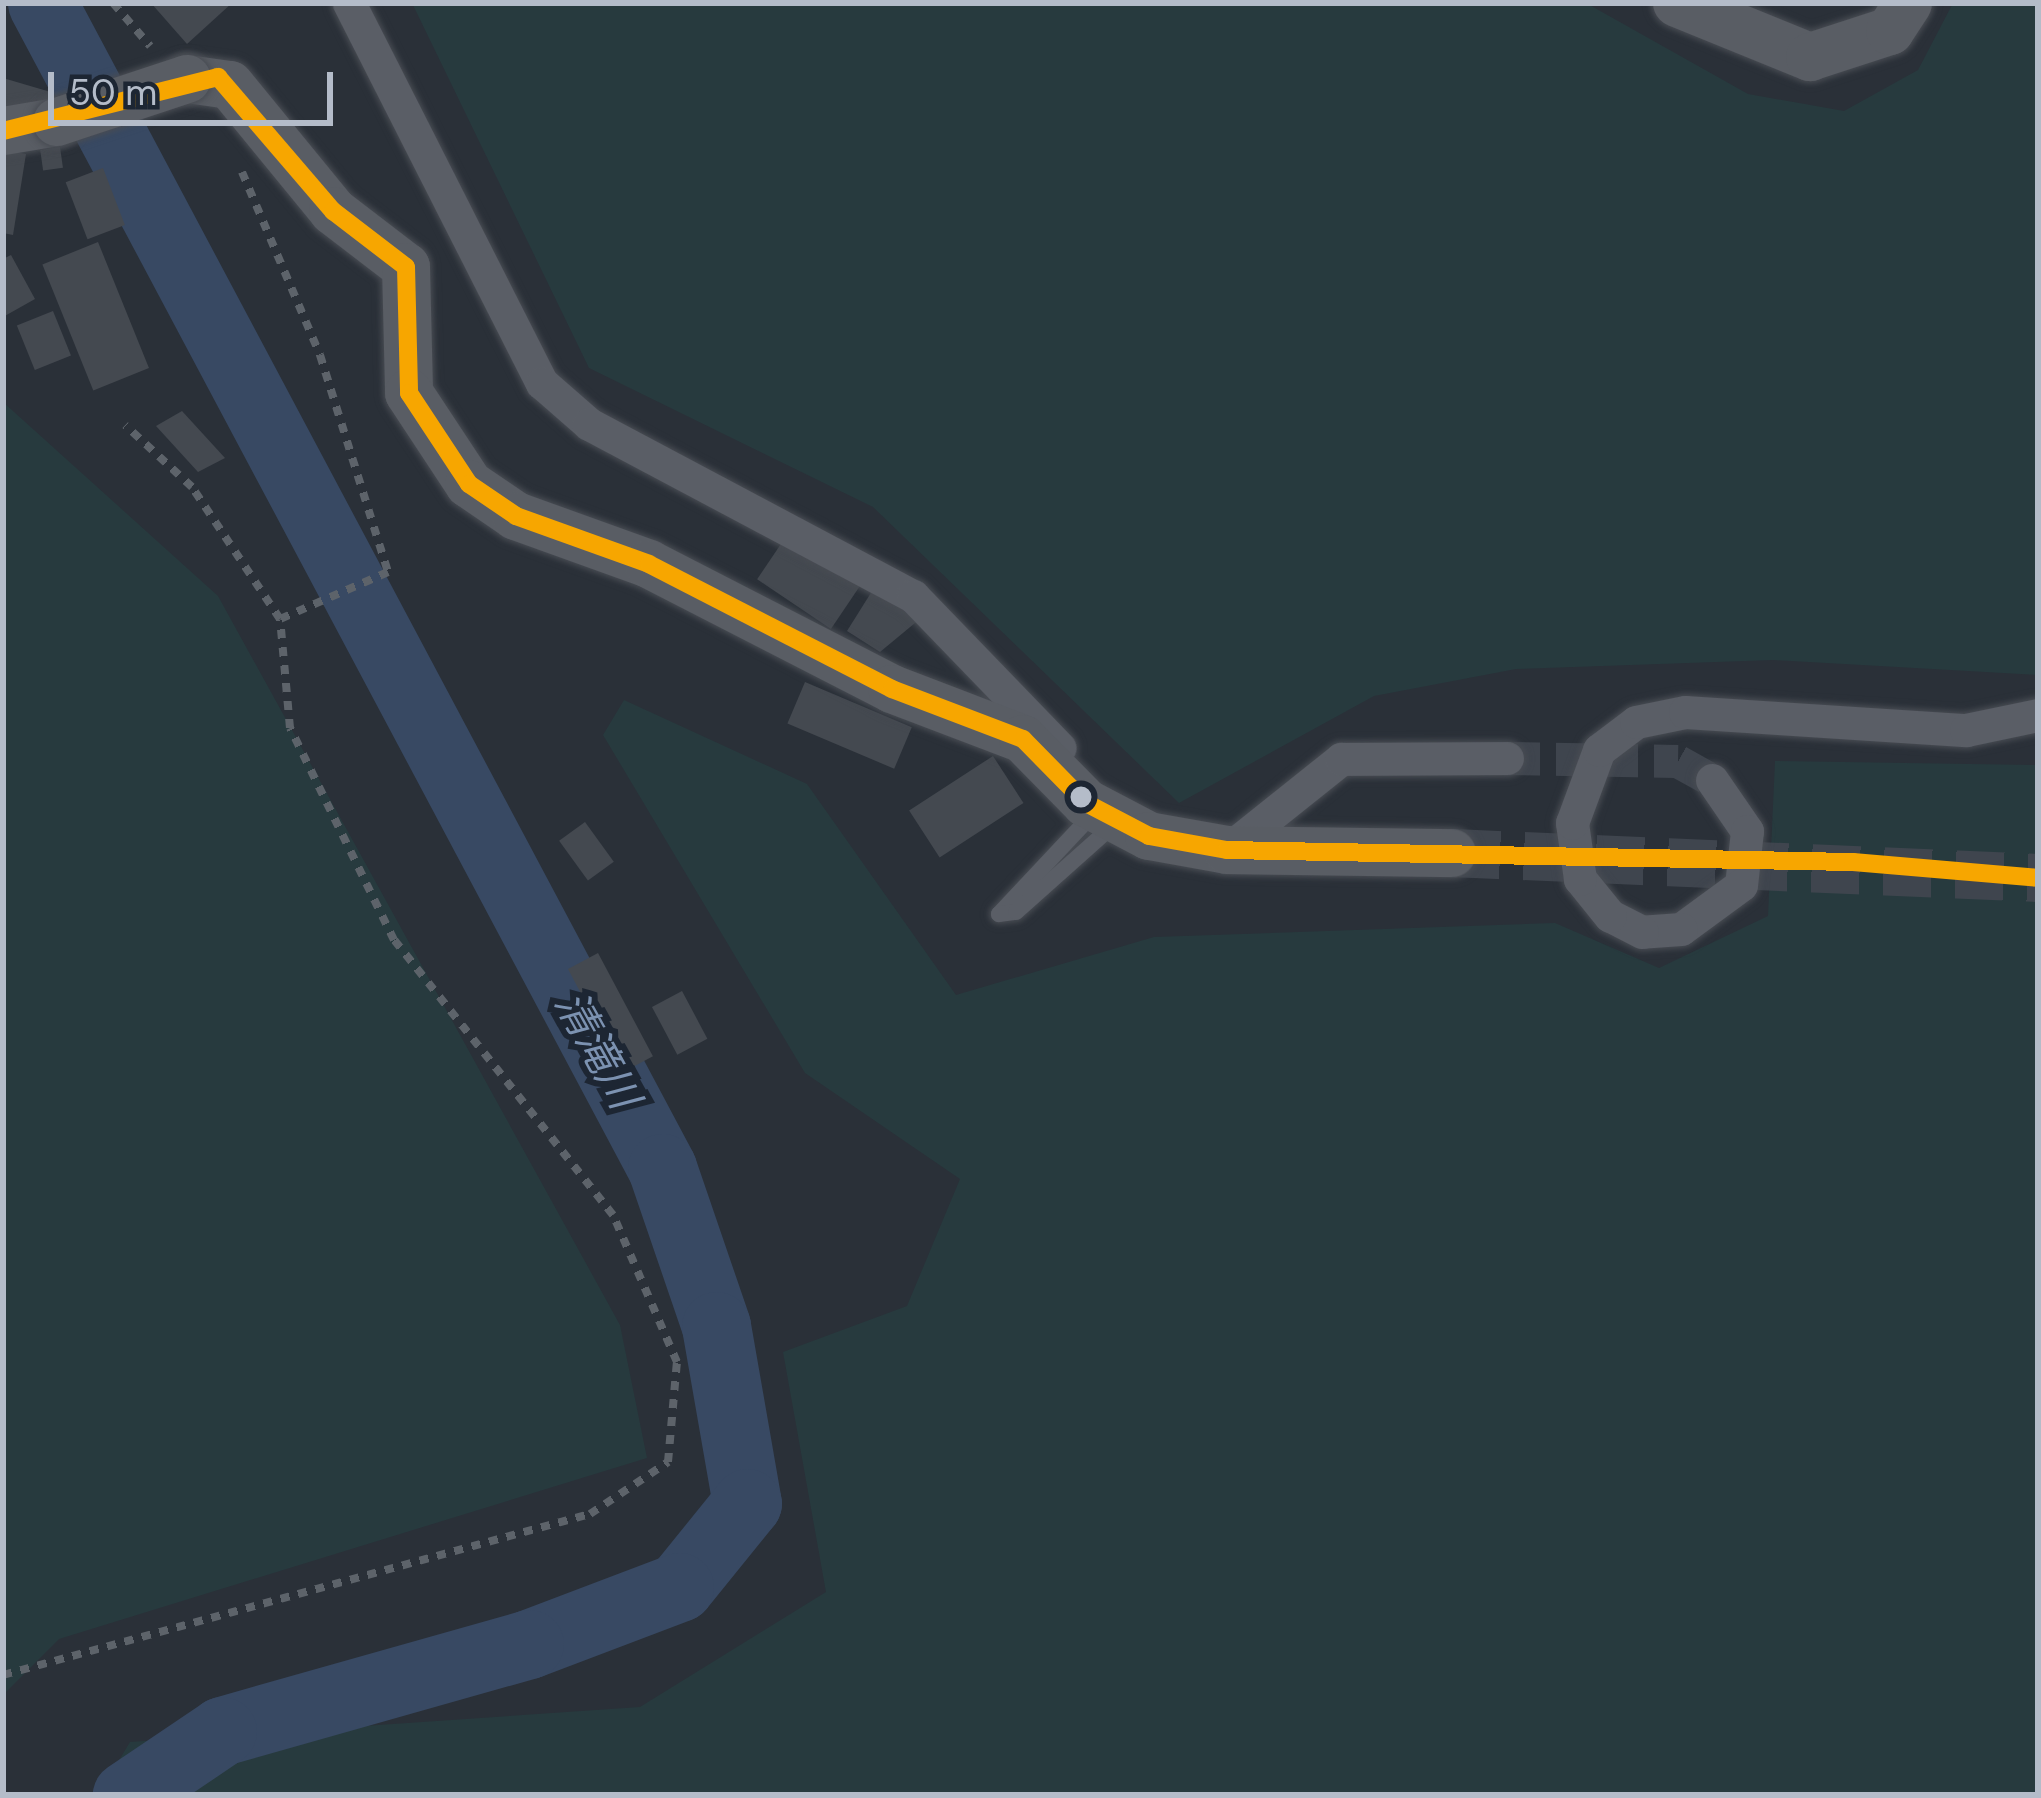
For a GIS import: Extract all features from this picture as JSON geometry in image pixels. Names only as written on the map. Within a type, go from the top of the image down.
[{"type":"main road","points":[[1678,3],[1810,57],[1890,32],[1908,3]]},
{"type":"main road","points":[[3,131],[57,122],[187,79],[230,86],[333,212],[406,267],[409,393],[469,484],[516,516],[649,564],[892,689],[1023,740],[1100,812],[1227,850],[1452,853]]},
{"type":"street","points":[[349,3],[542,383],[589,424],[913,596],[1062,750],[1100,812]]},
{"type":"street","points":[[1712,780],[1747,831],[1741,885],[1715,914],[1681,928],[1642,932],[1610,916],[1580,879],[1572,823],[1599,750],[1636,722],[1684,712],[1966,730],[2038,715]]},
{"type":"street","points":[[1227,850],[1341,760],[1507,758]]},
{"type":"lane","points":[[1100,812],[1016,913],[999,914],[1100,812]]},
{"type":"path","points":[[240,168],[320,355],[388,572],[280,619]]},
{"type":"path","points":[[3,1675],[590,1514],[668,1462],[677,1362],[613,1215],[394,940],[290,728],[280,619],[192,487],[124,425]]},
{"type":"green space","points":[[412,3],[1586,3],[1748,94],[1844,111],[1918,70],[1953,3],[2038,3],[2038,675],[1773,660],[1516,669],[1374,696],[1179,803],[873,507],[589,368]]},
{"type":"green space","points":[[3,402],[218,596],[620,1325],[647,1458],[59,1639],[3,1695]]},
{"type":"green space","points":[[624,700],[807,784],[956,995],[1154,937],[1555,923],[1659,968],[1768,916],[1775,761],[2038,765],[2038,1795],[98,1795],[130,1742],[640,1707],[826,1592],[783,1352],[907,1306],[960,1179],[805,1073],[603,735]]},
{"type":"building","points":[[151,3],[232,3],[187,44]]},
{"type":"building","points":[[3,78],[54,93],[47,117],[3,123]]},
{"type":"building","points":[[60,147],[63,168],[43,171],[40,150]]},
{"type":"building","points":[[3,150],[26,154],[13,235],[3,233]]},
{"type":"building","points":[[103,168],[125,225],[88,239],[66,182]]},
{"type":"building","points":[[98,242],[149,368],[93,391],[42,264]]},
{"type":"building","points":[[11,255],[35,299],[3,317],[3,259]]},
{"type":"building","points":[[53,311],[71,356],[35,370],[17,326]]},
{"type":"building","points":[[182,411],[225,458],[198,472],[156,426]]},
{"type":"building","points":[[789,532],[863,582],[831,629],[757,579]]},
{"type":"building","points":[[874,588],[921,618],[880,652],[847,631]]},
{"type":"building","points":[[805,682],[912,727],[894,769],[787,723]]},
{"type":"building","points":[[993,756],[1023,803],[940,857],[909,810]]},
{"type":"building","points":[[585,822],[614,862],[588,880],[559,841]]},
{"type":"building","points":[[598,953],[653,1056],[623,1072],[568,969]]},
{"type":"building","points":[[682,991],[707,1039],[677,1055],[652,1007]]},
{"type":"waterway","name":"清滝川","points":[[42,3],[662,1168],[716,1326],[747,1503],[679,1587],[529,1644],[222,1731],[127,1795]]},
{"type":"tunnel","points":[[1507,758],[1678,761],[1712,780]]},
{"type":"tunnel","points":[[1452,853],[2038,878]]},
{"type":"transit line","points":[[3,131],[218,77],[333,211],[406,267],[409,393],[469,484],[516,516],[649,564],[892,689],[1023,739],[1086,803],[1149,836],[1227,850],[1853,862],[2038,878]]}]
